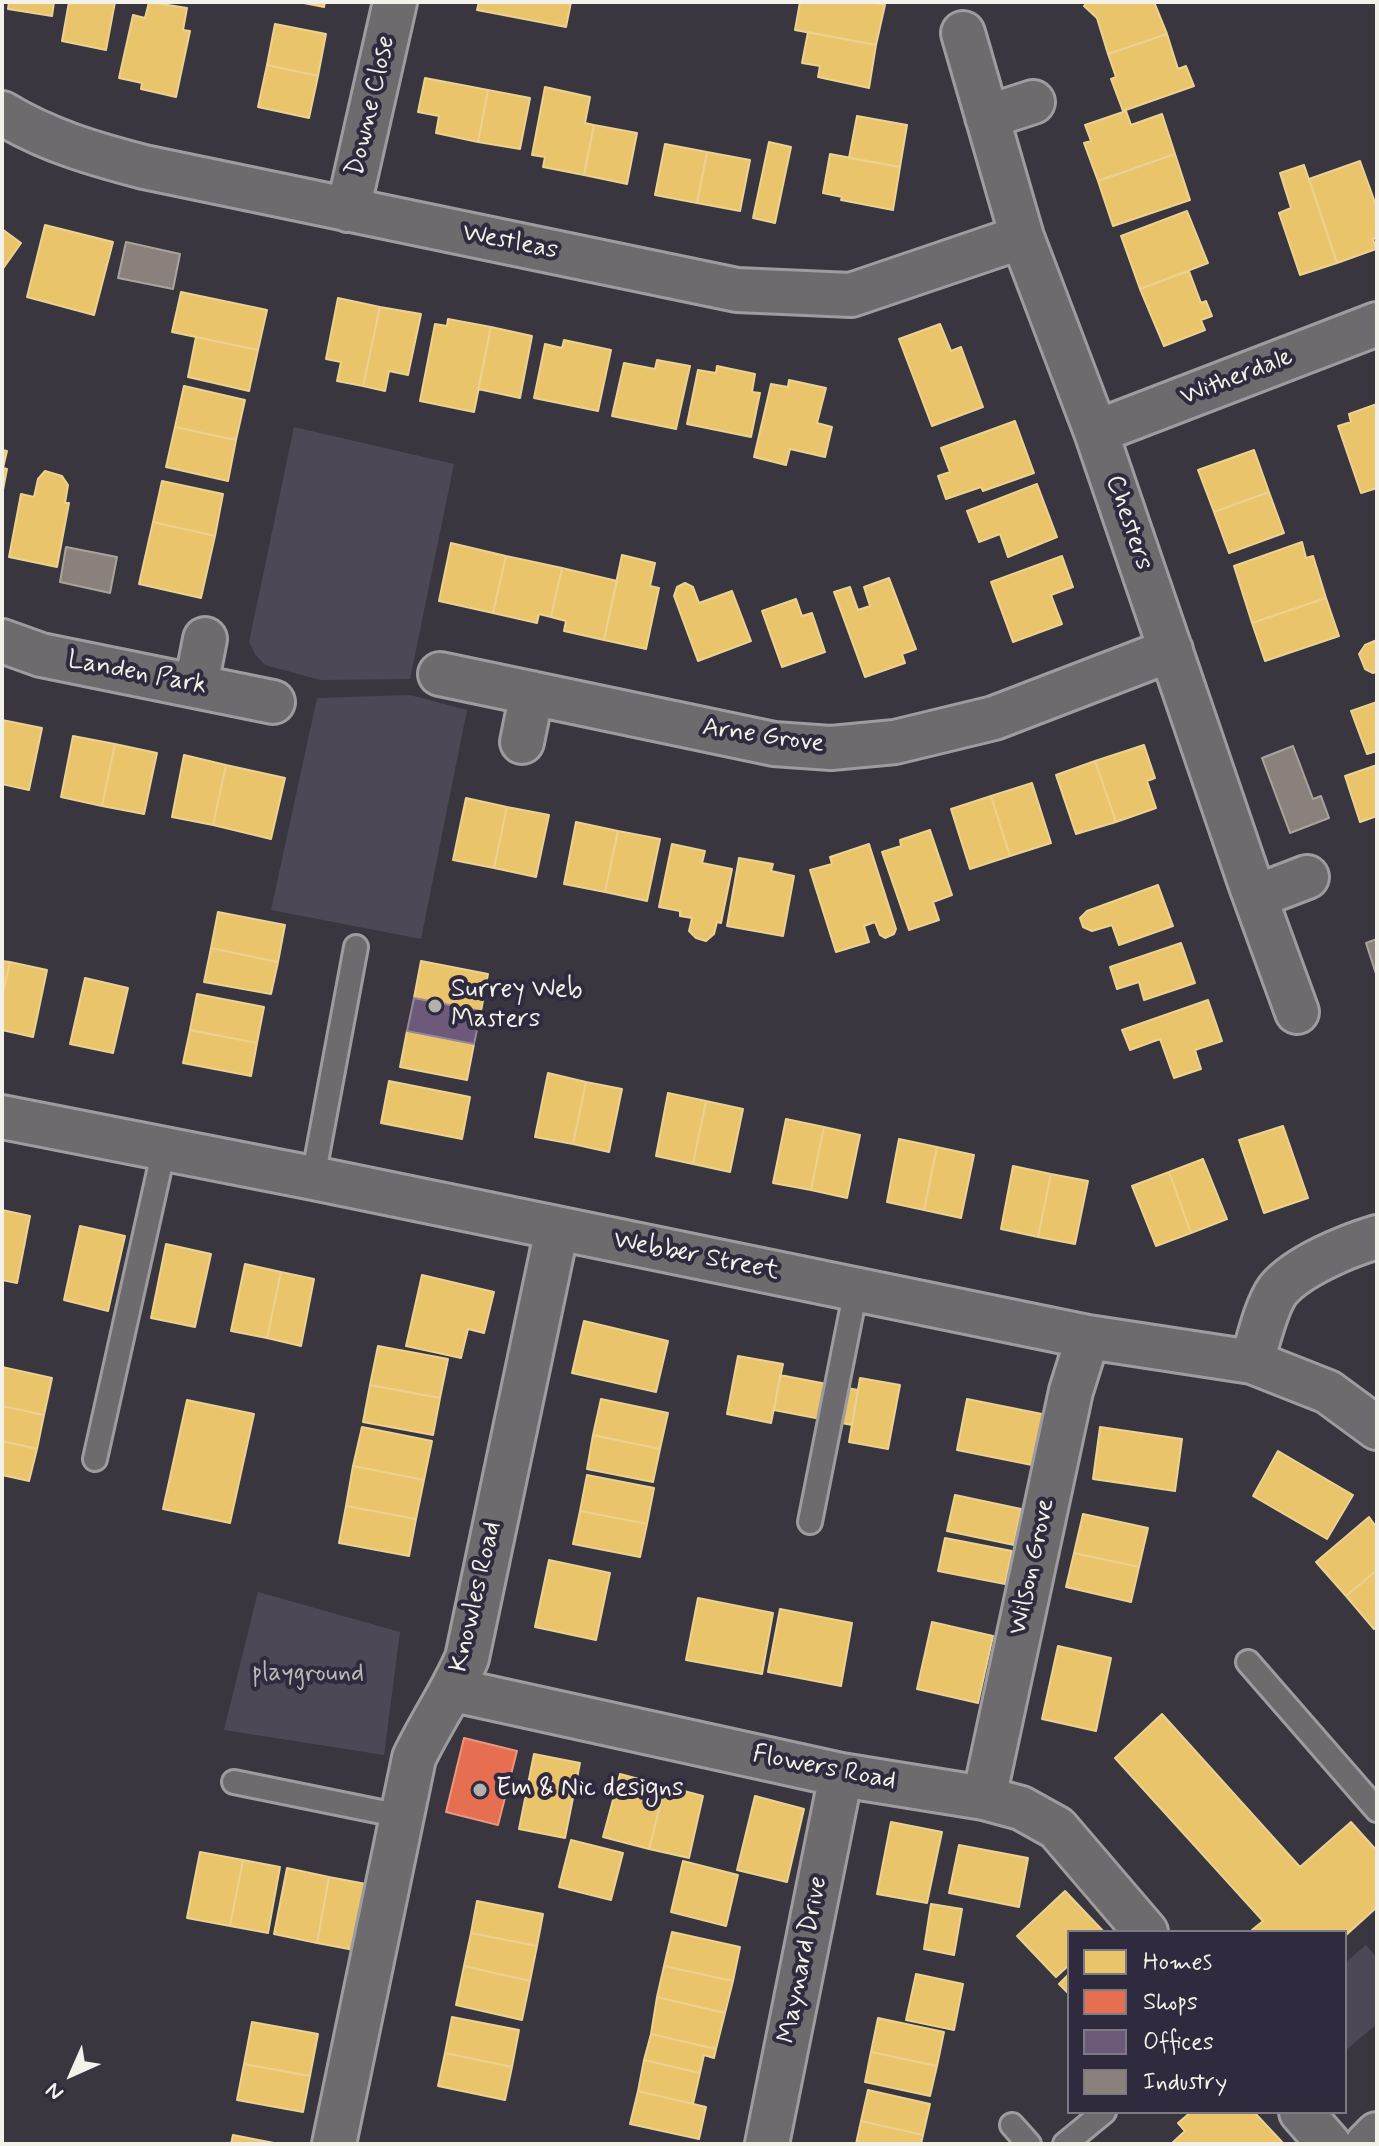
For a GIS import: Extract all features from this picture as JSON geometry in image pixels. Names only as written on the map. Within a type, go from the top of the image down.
[{"type":"street","name":"Downe Close","points":[[348,210],[395,2]]},
{"type":"street","name":"Chesters","points":[[963,33],[1022,237],[1096,432],[1297,1012]]},
{"type":"street","points":[[987,117],[1033,102]]},
{"type":"street","name":"Westleas","points":[[2,113],[20,125],[79,150],[144,167],[737,290],[851,295],[1022,237]]},
{"type":"street","name":"Witherdale","points":[[1096,432],[1377,324]]},
{"type":"street","points":[[196,685],[205,639]]},
{"type":"street","name":"Landen Park","points":[[2,641],[41,655],[273,702]]},
{"type":"street","name":"Arne Grove","points":[[440,674],[774,744],[831,748],[895,742],[994,718],[1171,650]]},
{"type":"street","points":[[522,742],[532,693]]},
{"type":"street","points":[[1255,897],[1307,877]]},
{"type":"street","name":"Webber Street","points":[[2,1117],[1088,1337],[1252,1362],[1328,1392],[1377,1428]]},
{"type":"street","name":"Knowles Road","points":[[334,2144],[414,1758],[429,1726],[454,1690],[467,1658],[557,1229]]},
{"type":"street","points":[[1252,1362],[1277,1291],[1305,1268],[1377,1237]]},
{"type":"street","name":"Wilson Grove","points":[[984,1798],[1071,1391],[1088,1337]]},
{"type":"street","name":"Flowers Road","points":[[454,1690],[841,1775],[984,1798],[1021,1808],[1057,1828],[1144,1930]]},
{"type":"street","name":"Maynard Drive","points":[[767,2144],[841,1775]]},
{"type":"street","points":[[1303,2114],[1329,2144]]},
{"type":"street","points":[[1367,2144],[1377,2134]]},
{"type":"lane","points":[[313,1178],[356,947]]},
{"type":"lane","points":[[95,1459],[164,1149]]},
{"type":"lane","points":[[810,1522],[856,1289]]},
{"type":"lane","points":[[1248,1662],[1377,1810]]},
{"type":"lane","points":[[234,1782],[401,1816]]},
{"type":"lane","points":[[1065,2144],[1102,2114]]},
{"type":"lane","points":[[1012,2125],[1029,2144]]},
{"type":"green space","points":[[294,427],[454,464],[410,679],[320,680],[265,665],[249,642]]},
{"type":"green space","points":[[410,695],[467,710],[421,939],[271,910],[317,698]]},
{"type":"green space","name":"playground","points":[[258,1592],[400,1632],[384,1755],[224,1730]]},
{"type":"green space","points":[[1366,1945],[1377,1958],[1377,2024],[1347,2049],[1347,1961]]},
{"type":"building: Homes","points":[[9,2],[54,2],[52,16],[8,9]]},
{"type":"building: Homes","points":[[69,2],[115,2],[106,50],[62,41]]},
{"type":"building: Homes","points":[[149,2],[187,8],[183,30],[190,31],[176,97],[141,89],[142,83],[119,78],[133,15],[145,18]]},
{"type":"building: Homes","points":[[299,2],[325,2],[324,7]]},
{"type":"building: Homes","points":[[479,2],[571,2],[566,27],[477,10]]},
{"type":"building: Homes","points":[[800,2],[871,2],[885,5],[876,45],[795,30]]},
{"type":"building: Homes","points":[[1087,2],[1154,2],[1167,34],[1108,54],[1097,18],[1084,6]]},
{"type":"building: Homes","points":[[275,24],[326,34],[318,76],[267,65]]},
{"type":"building: Homes","points":[[808,32],[876,45],[869,88],[818,77],[820,66],[802,63]]},
{"type":"building: Homes","points":[[1167,34],[1178,69],[1186,66],[1194,86],[1123,111],[1111,79],[1116,77],[1108,54]]},
{"type":"building: Homes","points":[[267,65],[318,76],[309,118],[258,107]]},
{"type":"building: Homes","points":[[425,78],[488,90],[478,142],[436,133],[439,116],[418,112]]},
{"type":"building: Homes","points":[[545,87],[590,97],[585,123],[594,125],[584,175],[543,167],[545,157],[532,155]]},
{"type":"building: Homes","points":[[488,90],[530,98],[520,149],[478,142]]},
{"type":"building: Homes","points":[[1126,111],[1131,125],[1162,114],[1175,154],[1098,181],[1084,143],[1091,141],[1085,125]]},
{"type":"building: Homes","points":[[857,116],[907,125],[900,167],[849,158]]},
{"type":"building: Homes","points":[[594,125],[637,133],[627,184],[584,175]]},
{"type":"building: Homes","points":[[769,142],[791,147],[775,223],[753,218]]},
{"type":"building: Homes","points":[[665,144],[707,152],[697,203],[655,195]]},
{"type":"building: Homes","points":[[707,152],[750,160],[740,211],[697,203]]},
{"type":"building: Homes","points":[[830,154],[900,167],[893,210],[841,200],[842,197],[823,193]]},
{"type":"building: Homes","points":[[1175,154],[1190,200],[1113,226],[1098,181]]},
{"type":"building: Homes","points":[[1360,161],[1377,208],[1377,238],[1373,239],[1376,249],[1337,263],[1309,179]]},
{"type":"building: Homes","points":[[1304,165],[1337,263],[1300,275],[1279,213],[1291,208],[1280,173]]},
{"type":"building: Homes","points":[[1187,211],[1208,263],[1140,289],[1121,236]]},
{"type":"building: Homes","points":[[45,225],[113,242],[94,315],[27,297]]},
{"type":"building: Homes","points":[[2,229],[21,243],[2,270]]},
{"type":"building: Homes","points":[[1189,271],[1201,303],[1206,301],[1212,316],[1201,320],[1205,330],[1164,346],[1140,289]]},
{"type":"building: Homes","points":[[181,292],[267,310],[258,350],[172,332]]},
{"type":"building: Homes","points":[[338,298],[380,307],[363,386],[337,381],[341,362],[326,359]]},
{"type":"building: Homes","points":[[380,307],[421,314],[408,375],[389,371],[385,391],[363,386]]},
{"type":"building: Homes","points":[[448,319],[491,327],[474,412],[420,401],[435,324],[447,326]]},
{"type":"building: Homes","points":[[940,324],[951,351],[961,347],[983,407],[932,426],[899,339]]},
{"type":"building: Homes","points":[[491,327],[532,336],[520,398],[478,389]]},
{"type":"building: Homes","points":[[196,337],[258,350],[249,391],[188,377]]},
{"type":"building: Homes","points":[[564,340],[611,350],[598,411],[534,398],[545,344],[562,348]]},
{"type":"building: Homes","points":[[657,360],[690,366],[676,429],[612,416],[624,363],[655,369]]},
{"type":"building: Homes","points":[[717,366],[755,374],[752,392],[760,393],[751,437],[687,424],[698,370],[716,373]]},
{"type":"building: Homes","points":[[789,380],[826,388],[817,423],[832,427],[825,457],[790,449],[786,465],[754,457],[771,384],[788,387]]},
{"type":"building: Homes","points":[[184,386],[245,400],[236,440],[175,427]]},
{"type":"building: Homes","points":[[1377,404],[1377,488],[1361,493],[1338,426],[1351,422],[1349,414]]},
{"type":"building: Homes","points":[[1015,421],[1034,473],[983,491],[981,487],[946,499],[938,476],[950,472],[941,448]]},
{"type":"building: Homes","points":[[175,427],[236,440],[228,481],[166,467]]},
{"type":"building: Homes","points":[[2,450],[7,451],[3,468],[7,469],[2,495]]},
{"type":"building: Homes","points":[[1254,450],[1269,492],[1214,512],[1198,470]]},
{"type":"building: Homes","points":[[45,471],[62,476],[68,485],[65,503],[69,503],[57,567],[9,557],[21,494],[34,497],[38,479]]},
{"type":"building: Homes","points":[[162,481],[223,494],[215,536],[153,522]]},
{"type":"building: Homes","points":[[1037,484],[1057,537],[1008,557],[1000,534],[979,542],[967,511]]},
{"type":"building: Homes","points":[[1269,492],[1284,533],[1229,553],[1214,512]]},
{"type":"building: Homes","points":[[153,522],[215,536],[201,598],[139,584]]},
{"type":"building: Homes","points":[[1302,542],[1306,558],[1313,556],[1326,598],[1252,623],[1234,566]]},
{"type":"building: Homes","points":[[451,543],[506,556],[493,613],[439,601]]},
{"type":"building: Homes","points":[[622,555],[655,563],[650,586],[659,588],[646,649],[604,640]]},
{"type":"building: Homes","points":[[506,556],[562,568],[551,617],[539,614],[537,623],[493,613]]},
{"type":"building: Homes","points":[[1062,556],[1073,587],[1051,595],[1062,624],[1013,642],[991,582]]},
{"type":"building: Homes","points":[[562,568],[617,581],[604,640],[564,631],[566,621],[551,617]]},
{"type":"building: Homes","points":[[889,578],[916,649],[902,654],[905,663],[865,677],[834,592],[850,587],[858,610],[870,606],[864,587]]},
{"type":"building: Homes","points":[[685,583],[693,587],[699,603],[732,591],[751,641],[698,661],[674,596],[677,587]]},
{"type":"building: Homes","points":[[1326,598],[1339,636],[1265,661],[1252,623]]},
{"type":"building: Homes","points":[[796,599],[802,616],[812,613],[825,652],[782,667],[762,611]]},
{"type":"building: Homes","points":[[1377,640],[1377,671],[1373,673],[1365,669],[1359,654],[1365,645]]},
{"type":"building: Homes","points":[[1377,702],[1377,751],[1367,754],[1351,711]]},
{"type":"building: Homes","points":[[2,720],[42,728],[29,790],[2,784]]},
{"type":"building: Homes","points":[[73,736],[115,744],[102,806],[61,797]]},
{"type":"building: Homes","points":[[115,744],[157,753],[144,814],[102,806]]},
{"type":"building: Homes","points":[[1144,745],[1155,778],[1147,781],[1156,808],[1116,822],[1095,761]]},
{"type":"building: Homes","points":[[184,755],[226,765],[213,825],[172,817]]},
{"type":"building: Homes","points":[[1095,761],[1116,822],[1076,834],[1056,775]]},
{"type":"building: Homes","points":[[226,765],[285,778],[271,839],[213,825]]},
{"type":"building: Homes","points":[[1377,765],[1377,816],[1360,822],[1345,776]]},
{"type":"building: Homes","points":[[1032,783],[1051,843],[1010,856],[991,796]]},
{"type":"building: Homes","points":[[991,796],[1010,856],[970,869],[951,809]]},
{"type":"building: Homes","points":[[466,798],[507,807],[494,868],[453,860]]},
{"type":"building: Homes","points":[[507,807],[549,815],[536,877],[494,868]]},
{"type":"building: Homes","points":[[576,822],[618,831],[605,892],[564,884]]},
{"type":"building: Homes","points":[[930,830],[952,895],[933,902],[939,920],[909,930],[882,852],[901,846],[900,840]]},
{"type":"building: Homes","points":[[618,831],[660,839],[647,901],[605,892]]},
{"type":"building: Homes","points":[[672,844],[705,851],[702,863],[732,869],[721,923],[717,922],[714,934],[706,941],[696,938],[689,931],[692,918],[680,916],[680,911],[659,907]]},
{"type":"building: Homes","points":[[869,844],[896,929],[894,934],[885,938],[880,935],[875,922],[864,926],[869,942],[836,952],[810,870],[832,864],[830,857]]},
{"type":"building: Homes","points":[[739,858],[773,864],[771,871],[794,876],[783,936],[727,926]]},
{"type":"building: Homes","points":[[1158,885],[1173,926],[1119,945],[1112,925],[1092,931],[1083,927],[1080,918],[1087,911]]},
{"type":"building: Homes","points":[[218,912],[285,925],[278,962],[211,948]]},
{"type":"building: Homes","points":[[1181,943],[1195,983],[1144,1000],[1139,982],[1117,989],[1110,967]]},
{"type":"building: Homes","points":[[211,948],[278,962],[271,994],[204,982]]},
{"type":"building: Homes","points":[[2,961],[10,962],[2,997]]},
{"type":"building: Homes","points":[[421,961],[488,974],[481,1011],[414,998]]},
{"type":"building: Homes","points":[[10,962],[47,970],[33,1037],[2,1030],[2,997]]},
{"type":"building: Homes","points":[[85,978],[128,988],[113,1053],[70,1044]]},
{"type":"building: Homes","points":[[197,994],[264,1007],[257,1043],[190,1030]]},
{"type":"building: Homes","points":[[1208,1000],[1222,1041],[1195,1050],[1201,1069],[1174,1078],[1160,1039],[1130,1050],[1122,1030]]},
{"type":"building: Homes","points":[[190,1030],[257,1043],[251,1076],[183,1063]]},
{"type":"building: Homes","points":[[407,1031],[474,1044],[467,1080],[400,1067]]},
{"type":"building: Homes","points":[[548,1073],[586,1082],[573,1144],[535,1137]]},
{"type":"building: Homes","points":[[389,1081],[470,1097],[462,1139],[381,1123]]},
{"type":"building: Homes","points":[[586,1082],[622,1089],[609,1152],[573,1144]]},
{"type":"building: Homes","points":[[668,1093],[706,1101],[693,1164],[656,1156]]},
{"type":"building: Homes","points":[[706,1101],[743,1109],[730,1172],[693,1164]]},
{"type":"building: Homes","points":[[786,1119],[824,1127],[811,1190],[773,1183]]},
{"type":"building: Homes","points":[[1283,1126],[1308,1198],[1264,1213],[1239,1140]]},
{"type":"building: Homes","points":[[824,1127],[860,1135],[847,1198],[811,1190]]},
{"type":"building: Homes","points":[[899,1139],[937,1147],[924,1210],[887,1202]]},
{"type":"building: Homes","points":[[937,1147],[974,1155],[961,1218],[924,1210]]},
{"type":"building: Homes","points":[[1203,1159],[1227,1219],[1191,1233],[1169,1172]]},
{"type":"building: Homes","points":[[1013,1166],[1051,1174],[1038,1237],[1001,1229]]},
{"type":"building: Homes","points":[[1169,1172],[1191,1233],[1156,1246],[1132,1186]]},
{"type":"building: Homes","points":[[1051,1174],[1088,1181],[1075,1244],[1038,1237]]},
{"type":"building: Homes","points":[[2,1210],[30,1216],[17,1283],[2,1280]]},
{"type":"building: Homes","points":[[80,1226],[125,1236],[108,1311],[64,1300]]},
{"type":"building: Homes","points":[[166,1244],[211,1254],[195,1327],[151,1318]]},
{"type":"building: Homes","points":[[245,1264],[281,1272],[267,1338],[231,1331]]},
{"type":"building: Homes","points":[[281,1272],[314,1279],[301,1346],[267,1338]]},
{"type":"building: Homes","points":[[422,1275],[494,1292],[484,1333],[468,1329],[461,1358],[406,1346]]},
{"type":"building: Homes","points":[[584,1321],[668,1341],[656,1392],[572,1373]]},
{"type":"building: Homes","points":[[378,1346],[448,1359],[440,1398],[370,1385]]},
{"type":"building: Homes","points":[[738,1356],[783,1364],[771,1423],[727,1414]]},
{"type":"building: Homes","points":[[2,1367],[52,1378],[44,1415],[2,1406]]},
{"type":"building: Homes","points":[[780,1375],[858,1390],[852,1425],[774,1410]]},
{"type":"building: Homes","points":[[860,1378],[900,1385],[888,1449],[849,1442]]},
{"type":"building: Homes","points":[[370,1385],[440,1398],[433,1435],[363,1422]]},
{"type":"building: Homes","points":[[601,1399],[668,1413],[660,1449],[593,1435]]},
{"type":"building: Homes","points":[[967,1399],[1047,1415],[1037,1466],[957,1450]]},
{"type":"building: Homes","points":[[187,1400],[254,1414],[230,1523],[163,1509]]},
{"type":"building: Homes","points":[[2,1406],[44,1415],[37,1449],[2,1441]]},
{"type":"building: Homes","points":[[362,1427],[432,1441],[424,1480],[353,1466]]},
{"type":"building: Homes","points":[[1100,1427],[1182,1439],[1175,1491],[1093,1479]]},
{"type":"building: Homes","points":[[593,1435],[660,1449],[653,1482],[587,1469]]},
{"type":"building: Homes","points":[[2,1441],[37,1449],[29,1481],[2,1475]]},
{"type":"building: Homes","points":[[1278,1451],[1353,1495],[1327,1539],[1253,1496]]},
{"type":"building: Homes","points":[[353,1466],[424,1480],[416,1519],[346,1506]]},
{"type":"building: Homes","points":[[587,1475],[654,1488],[647,1524],[580,1511]]},
{"type":"building: Homes","points":[[955,1495],[1021,1509],[1014,1545],[947,1531]]},
{"type":"building: Homes","points":[[346,1506],[416,1519],[409,1556],[339,1543]]},
{"type":"building: Homes","points":[[580,1511],[647,1524],[640,1557],[573,1544]]},
{"type":"building: Homes","points":[[1083,1514],[1148,1528],[1139,1567],[1074,1553]]},
{"type":"building: Homes","points":[[1369,1517],[1377,1528],[1377,1570],[1346,1596],[1316,1562]]},
{"type":"building: Homes","points":[[945,1538],[1012,1551],[1005,1584],[938,1571]]},
{"type":"building: Homes","points":[[1074,1553],[1139,1567],[1131,1602],[1066,1587]]},
{"type":"building: Homes","points":[[549,1560],[610,1573],[596,1640],[535,1627]]},
{"type":"building: Homes","points":[[1377,1570],[1377,1626],[1374,1629],[1346,1596]]},
{"type":"building: Homes","points":[[698,1598],[773,1613],[762,1674],[686,1660]]},
{"type":"building: Homes","points":[[780,1609],[852,1623],[841,1686],[768,1672]]},
{"type":"building: Homes","points":[[932,1622],[993,1636],[978,1703],[917,1689]]},
{"type":"building: Homes","points":[[1058,1646],[1111,1658],[1096,1731],[1042,1719]]},
{"type":"building: Homes","points":[[1162,1714],[1300,1867],[1351,1822],[1377,1851],[1377,1907],[1347,1934],[1347,1930],[1252,1930],[1263,1921],[1115,1758]]},
{"type":"building: Homes","points":[[534,1754],[580,1763],[565,1838],[519,1829]]},
{"type":"building: Homes","points":[[620,1774],[665,1786],[649,1849],[603,1837]]},
{"type":"building: Homes","points":[[665,1786],[703,1796],[689,1858],[649,1849]]},
{"type":"building: Homes","points":[[755,1796],[804,1809],[787,1882],[737,1870]]},
{"type":"building: Homes","points":[[891,1822],[942,1832],[927,1903],[877,1894]]},
{"type":"building: Homes","points":[[571,1840],[623,1853],[611,1900],[559,1887]]},
{"type":"building: Homes","points":[[959,1845],[1028,1858],[1019,1907],[949,1893]]},
{"type":"building: Homes","points":[[200,1852],[243,1860],[230,1926],[187,1918]]},
{"type":"building: Homes","points":[[243,1860],[280,1867],[268,1933],[230,1926]]},
{"type":"building: Homes","points":[[683,1861],[738,1875],[726,1926],[671,1912]]},
{"type":"building: Homes","points":[[287,1868],[329,1877],[317,1943],[274,1934]]},
{"type":"building: Homes","points":[[329,1877],[366,1884],[354,1950],[317,1943]]},
{"type":"building: Homes","points":[[1065,1891],[1102,1930],[1067,1930],[1067,1967],[1056,1977],[1017,1936]]},
{"type":"building: Homes","points":[[477,1901],[543,1914],[537,1946],[471,1933]]},
{"type":"building: Homes","points":[[931,1904],[962,1909],[954,1955],[924,1949]]},
{"type":"building: Homes","points":[[672,1932],[740,1947],[733,1981],[664,1966]]},
{"type":"building: Homes","points":[[471,1933],[537,1946],[530,1981],[464,1966]]},
{"type":"building: Homes","points":[[464,1966],[530,1981],[522,2020],[456,2005]]},
{"type":"building: Homes","points":[[664,1966],[733,1981],[725,2013],[657,1997]]},
{"type":"building: Homes","points":[[916,1974],[963,1984],[954,2030],[906,2020]]},
{"type":"building: Homes","points":[[1067,1976],[1067,1992],[1059,1984]]},
{"type":"building: Homes","points":[[657,1997],[725,2013],[716,2049],[651,2034]]},
{"type":"building: Homes","points":[[452,2017],[519,2030],[512,2067],[445,2053]]},
{"type":"building: Homes","points":[[878,2018],[944,2032],[937,2066],[871,2052]]},
{"type":"building: Homes","points":[[252,2022],[318,2034],[310,2076],[244,2064]]},
{"type":"building: Homes","points":[[651,2034],[716,2049],[714,2058],[704,2055],[700,2073],[644,2060]]},
{"type":"building: Homes","points":[[871,2052],[937,2066],[930,2096],[865,2082]]},
{"type":"building: Homes","points":[[445,2053],[512,2067],[505,2100],[438,2086]]},
{"type":"building: Homes","points":[[644,2060],[700,2073],[693,2104],[638,2091]]},
{"type":"building: Homes","points":[[244,2064],[310,2076],[303,2112],[237,2100]]},
{"type":"building: Homes","points":[[868,2090],[930,2104],[923,2135],[861,2121]]},
{"type":"building: Homes","points":[[638,2091],[706,2107],[699,2139],[630,2124]]},
{"type":"building: Homes","points":[[1189,2114],[1256,2114],[1283,2143],[1171,2144],[1185,2131],[1178,2123]]},
{"type":"building: Homes","points":[[861,2121],[923,2135],[921,2144],[856,2144]]},
{"type":"building: Homes","points":[[233,2135],[279,2144],[231,2144]]},
{"type":"building: Shops","points":[[464,1738],[517,1751],[498,1825],[446,1812]]},
{"type":"building: Offices","points":[[414,998],[481,1011],[474,1044],[407,1031]]},
{"type":"building: Industry","points":[[126,242],[180,254],[173,289],[118,278]]},
{"type":"building: Industry","points":[[66,547],[117,557],[110,593],[60,582]]},
{"type":"building: Industry","points":[[1293,746],[1313,799],[1321,796],[1329,818],[1290,833],[1262,758]]},
{"type":"building: Industry","points":[[1377,939],[1377,977],[1366,943]]},
{"type":"place","name":"Surrey Web Masters","points":[[435,1006]]},
{"type":"place","name":"Em & Nic designs","points":[[480,1790]]}]
